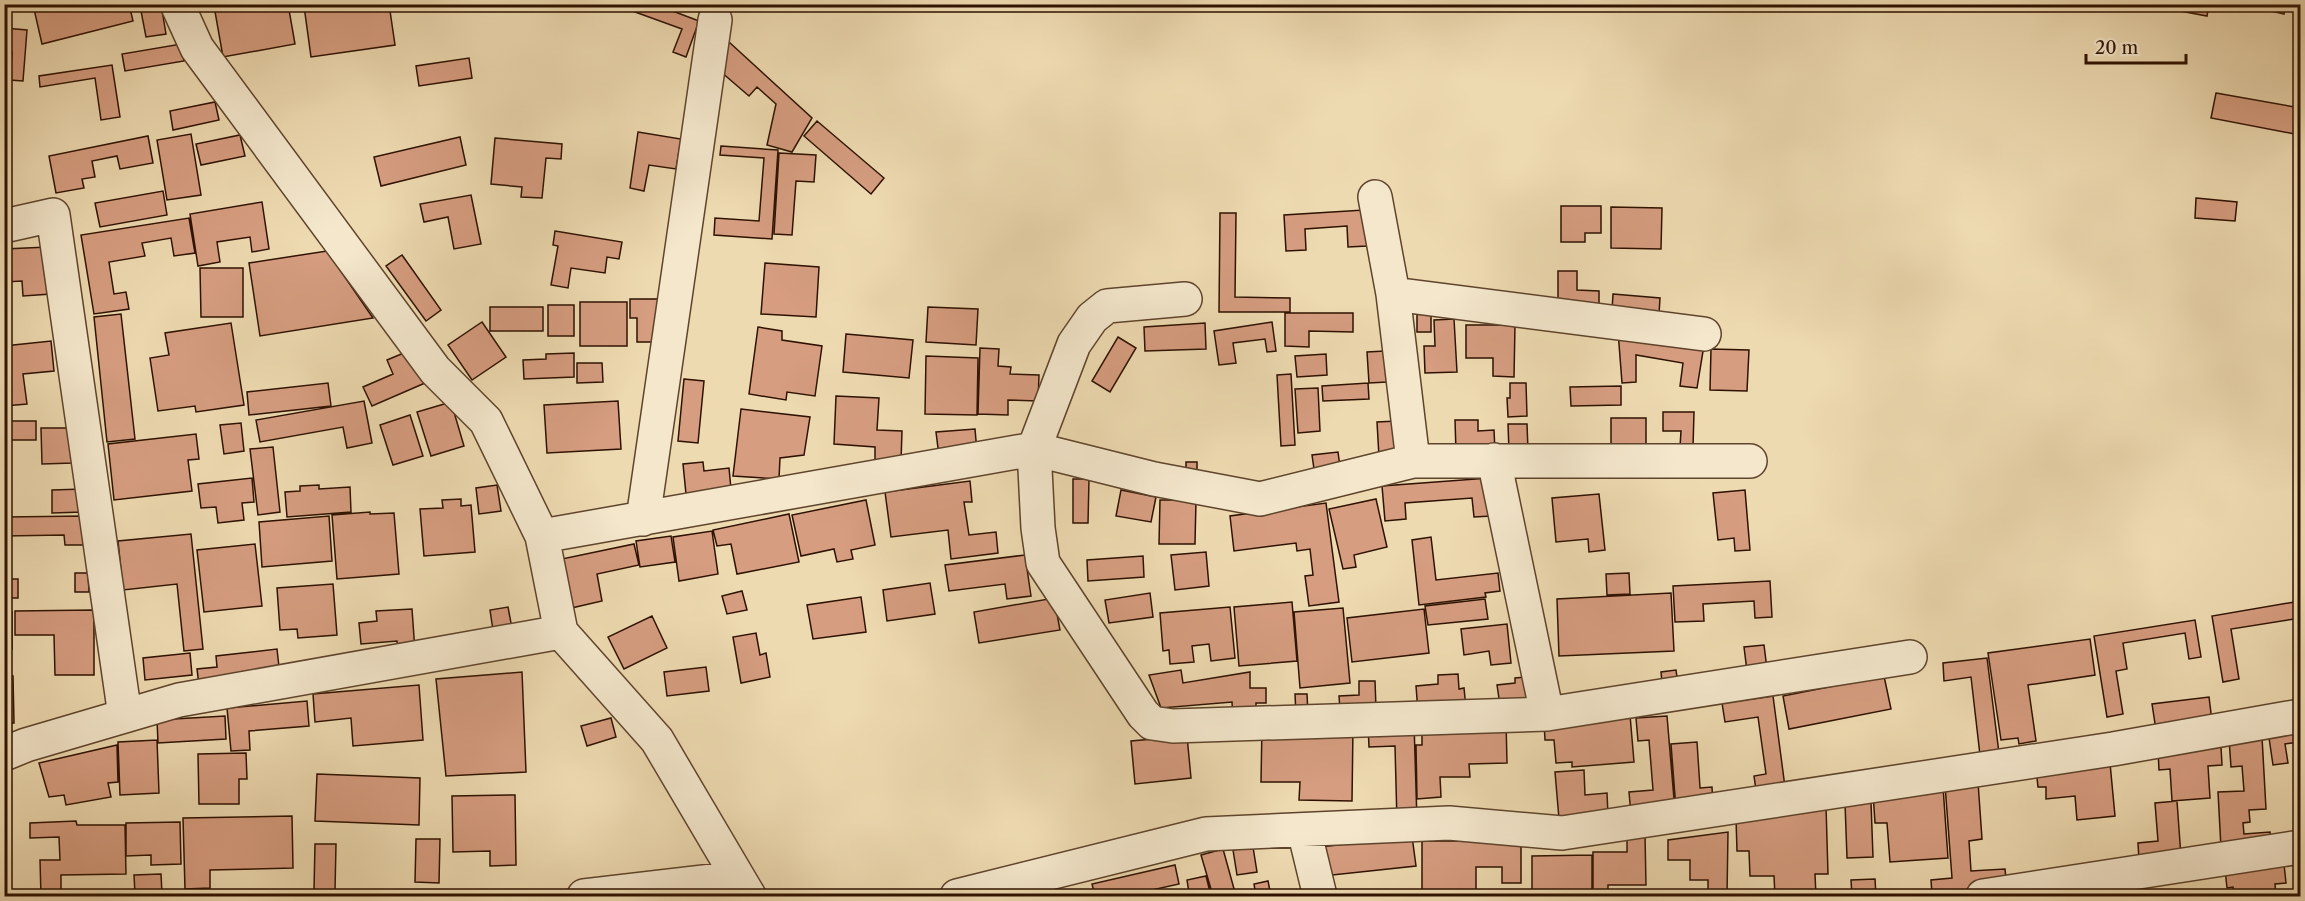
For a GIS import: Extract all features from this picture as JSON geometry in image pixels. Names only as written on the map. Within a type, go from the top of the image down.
[{"type":"street","points":[[177,4],[197,48],[428,360],[486,422],[542,536],[561,632],[657,740],[743,887],[584,897]]},
{"type":"street","points":[[643,519],[716,20]]},
{"type":"street","points":[[1375,197],[1394,294],[1413,461]]},
{"type":"street","points":[[4,226],[53,215],[125,716]]},
{"type":"street","points":[[1394,294],[1704,334]]},
{"type":"street","points":[[1185,299],[1107,306],[1092,318],[1074,344],[1034,449],[1038,528],[1043,563],[1143,714],[1152,723],[1173,726],[1547,714],[1910,657]]},
{"type":"street","points":[[542,536],[1034,449],[1154,479],[1260,499],[1413,461],[1750,461]]},
{"type":"street","points":[[1494,460],[1547,714]]},
{"type":"street","points":[[4,754],[26,745],[179,700],[561,632]]},
{"type":"street","points":[[957,897],[1206,834],[1449,823],[1562,833],[2113,749],[2301,716]]},
{"type":"street","points":[[1304,830],[1320,897]]},
{"type":"street","points":[[1983,897],[2301,847]]},
{"type":"building","points":[[50,4],[129,4],[133,21],[42,44],[34,9]]},
{"type":"building","points":[[161,4],[166,34],[146,37],[140,6]]},
{"type":"building","points":[[220,4],[288,4],[295,44],[223,57],[214,6]]},
{"type":"building","points":[[389,4],[395,45],[311,57],[304,6]]},
{"type":"building","points":[[625,4],[654,4],[699,21],[686,57],[673,52],[682,29],[624,8]]},
{"type":"building","points":[[2165,4],[2209,4],[2207,16],[2164,8]]},
{"type":"building","points":[[2268,4],[2286,4],[2284,14],[2267,10]]},
{"type":"building","points":[[4,28],[27,30],[23,81],[10,80],[12,52],[4,52]]},
{"type":"building","points":[[729,42],[812,118],[792,152],[767,145],[776,104],[757,87],[749,96],[720,71]]},
{"type":"building","points":[[181,44],[184,61],[125,71],[122,54]]},
{"type":"building","points":[[469,58],[472,78],[419,86],[416,66]]},
{"type":"building","points":[[112,65],[120,117],[101,120],[95,78],[40,87],[39,76]]},
{"type":"building","points":[[2216,93],[2300,108],[2300,135],[2211,118]]},
{"type":"building","points":[[215,102],[219,120],[173,130],[170,111]]},
{"type":"building","points":[[817,121],[884,178],[871,194],[804,136]]},
{"type":"building","points":[[638,132],[681,139],[676,169],[649,165],[644,191],[630,188]]},
{"type":"building","points":[[191,134],[201,195],[167,200],[157,140]]},
{"type":"building","points":[[240,135],[245,156],[201,165],[196,144]]},
{"type":"building","points":[[148,136],[153,163],[120,169],[117,156],[92,161],[95,177],[82,179],[84,188],[56,193],[49,156]]},
{"type":"building","points":[[460,137],[466,165],[381,186],[374,157]]},
{"type":"building","points":[[495,138],[562,144],[561,159],[546,158],[542,198],[521,197],[522,187],[491,184]]},
{"type":"building","points":[[721,146],[778,150],[772,239],[714,235],[715,218],[759,221],[764,158],[720,155]]},
{"type":"building","points":[[779,153],[816,155],[814,182],[796,181],[792,235],[774,234]]},
{"type":"building","points":[[163,191],[167,215],[100,227],[95,203]]},
{"type":"building","points":[[471,195],[481,244],[454,249],[448,217],[424,222],[420,204]]},
{"type":"building","points":[[2196,198],[2237,202],[2235,221],[2195,218]]},
{"type":"building","points":[[262,202],[269,249],[252,252],[250,237],[217,242],[220,262],[198,266],[190,214]]},
{"type":"building","points":[[1561,206],[1601,206],[1601,233],[1585,233],[1585,242],[1561,242]]},
{"type":"building","points":[[1611,207],[1662,208],[1661,249],[1611,248]]},
{"type":"building","points":[[1364,210],[1367,246],[1348,247],[1347,226],[1305,229],[1306,250],[1286,251],[1284,215]]},
{"type":"building","points":[[1220,213],[1236,213],[1235,297],[1290,298],[1290,312],[1219,312]]},
{"type":"building","points":[[189,218],[195,253],[174,256],[171,238],[142,243],[145,256],[109,262],[114,294],[126,292],[129,309],[94,314],[81,235]]},
{"type":"building","points":[[555,231],[622,242],[619,259],[607,257],[605,273],[571,268],[568,288],[551,285],[558,246],[553,245]]},
{"type":"building","points":[[48,247],[51,294],[23,296],[22,281],[4,282],[4,249]]},
{"type":"building","points":[[327,251],[373,318],[260,336],[249,263]]},
{"type":"building","points":[[402,255],[441,310],[426,321],[386,266]]},
{"type":"building","points":[[765,263],[819,267],[816,317],[761,314]]},
{"type":"building","points":[[200,268],[243,268],[243,317],[201,317]]},
{"type":"building","points":[[1558,271],[1577,271],[1577,290],[1599,291],[1599,309],[1558,308]]},
{"type":"building","points":[[1613,294],[1660,298],[1659,314],[1612,310]]},
{"type":"building","points":[[630,299],[658,299],[658,342],[637,342],[637,318],[630,318]]},
{"type":"building","points":[[580,302],[627,302],[627,346],[580,346]]},
{"type":"building","points":[[548,305],[574,305],[574,336],[548,336]]},
{"type":"building","points":[[490,307],[543,307],[543,331],[490,331]]},
{"type":"building","points":[[928,307],[978,309],[976,345],[926,342]]},
{"type":"building","points":[[4,310],[6,343],[4,343]]},
{"type":"building","points":[[1285,313],[1353,313],[1353,332],[1309,331],[1309,347],[1285,346]]},
{"type":"building","points":[[1417,313],[1431,313],[1431,332],[1417,332]]},
{"type":"building","points":[[121,314],[135,439],[107,442],[94,317]]},
{"type":"building","points":[[1454,319],[1457,372],[1425,373],[1424,346],[1435,346],[1434,320]]},
{"type":"building","points":[[482,322],[506,357],[472,380],[448,345]]},
{"type":"building","points":[[1272,322],[1276,351],[1267,352],[1265,339],[1233,343],[1236,363],[1219,365],[1214,331]]},
{"type":"building","points":[[231,323],[244,405],[196,412],[195,406],[158,411],[150,358],[169,355],[165,333]]},
{"type":"building","points":[[1205,323],[1206,349],[1145,351],[1144,327]]},
{"type":"building","points":[[1466,325],[1515,325],[1514,377],[1493,376],[1493,358],[1466,358]]},
{"type":"building","points":[[758,327],[782,331],[782,340],[822,346],[815,396],[787,392],[786,400],[749,394]]},
{"type":"building","points":[[1618,331],[1704,345],[1697,388],[1680,386],[1683,363],[1636,355],[1636,382],[1622,383]]},
{"type":"building","points":[[846,334],[913,340],[909,378],[843,372]]},
{"type":"building","points":[[1118,337],[1136,348],[1110,392],[1092,381]]},
{"type":"building","points":[[51,341],[54,371],[23,374],[27,404],[4,406],[4,346]]},
{"type":"building","points":[[980,348],[999,349],[998,366],[1011,367],[1010,374],[1039,375],[1038,401],[1008,400],[1008,415],[978,414]]},
{"type":"building","points":[[1711,349],[1749,350],[1747,391],[1710,390]]},
{"type":"building","points":[[411,350],[425,383],[372,406],[363,387],[393,374],[387,360]]},
{"type":"building","points":[[1385,351],[1387,382],[1369,383],[1367,352]]},
{"type":"building","points":[[574,353],[574,377],[524,379],[523,360],[546,359],[546,354]]},
{"type":"building","points":[[1326,354],[1327,375],[1297,377],[1295,356]]},
{"type":"building","points":[[926,356],[978,358],[977,415],[925,414]]},
{"type":"building","points":[[577,363],[602,363],[603,382],[577,383]]},
{"type":"building","points":[[1291,374],[1295,445],[1281,446],[1277,375]]},
{"type":"building","points":[[684,379],[704,381],[698,443],[678,441]]},
{"type":"building","points":[[328,383],[331,406],[249,415],[247,392]]},
{"type":"building","points":[[1368,383],[1369,399],[1323,401],[1322,386]]},
{"type":"building","points":[[1510,383],[1526,383],[1527,416],[1508,417],[1507,398],[1510,398]]},
{"type":"building","points":[[1621,386],[1621,405],[1571,406],[1570,387]]},
{"type":"building","points":[[1318,388],[1320,431],[1298,433],[1295,389]]},
{"type":"building","points":[[836,396],[879,398],[877,430],[902,431],[901,461],[875,460],[875,447],[834,444]]},
{"type":"building","points":[[364,401],[372,443],[347,448],[343,427],[260,442],[256,420]]},
{"type":"building","points":[[618,401],[621,449],[547,453],[544,405]]},
{"type":"building","points":[[451,402],[464,446],[431,456],[417,412]]},
{"type":"building","points":[[741,409],[810,417],[804,455],[780,458],[779,479],[733,476]]},
{"type":"building","points":[[1663,412],[1694,412],[1693,447],[1680,447],[1681,431],[1663,431]]},
{"type":"building","points":[[410,415],[423,456],[393,465],[380,425]]},
{"type":"building","points":[[1611,418],[1646,418],[1646,450],[1611,450]]},
{"type":"building","points":[[1455,420],[1478,420],[1478,431],[1494,430],[1495,451],[1456,452]]},
{"type":"building","points":[[4,421],[36,421],[36,440],[4,440]]},
{"type":"building","points":[[1397,421],[1399,456],[1379,457],[1377,422]]},
{"type":"building","points":[[241,423],[244,451],[224,454],[220,425]]},
{"type":"building","points":[[1508,424],[1527,424],[1528,450],[1509,451]]},
{"type":"building","points":[[41,428],[73,428],[73,463],[42,464]]},
{"type":"building","points":[[975,429],[977,452],[939,456],[936,432]]},
{"type":"building","points":[[196,434],[199,459],[188,460],[192,491],[114,500],[108,444]]},
{"type":"building","points":[[273,447],[280,512],[258,515],[250,449]]},
{"type":"building","points":[[1338,452],[1341,474],[1315,476],[1312,455]]},
{"type":"building","points":[[703,462],[704,471],[729,468],[731,489],[686,494],[683,464]]},
{"type":"building","points":[[1186,462],[1197,462],[1197,479],[1186,479]]},
{"type":"building","points":[[252,478],[254,502],[242,503],[244,520],[218,523],[216,507],[201,508],[198,484]]},
{"type":"building","points":[[1489,478],[1491,516],[1474,517],[1472,498],[1405,503],[1406,519],[1385,521],[1382,486]]},
{"type":"building","points":[[1073,479],[1089,479],[1088,523],[1073,523]]},
{"type":"building","points":[[970,481],[972,502],[964,502],[969,535],[996,532],[998,553],[951,559],[948,530],[891,537],[885,492]]},
{"type":"building","points":[[319,485],[319,489],[350,487],[351,512],[287,517],[285,492],[300,491],[300,486]]},
{"type":"building","points":[[497,485],[501,511],[479,514],[476,488]]},
{"type":"building","points":[[83,489],[83,512],[52,513],[52,490]]},
{"type":"building","points":[[1121,490],[1156,497],[1151,522],[1116,516]]},
{"type":"building","points":[[1745,490],[1750,550],[1735,551],[1734,538],[1718,540],[1713,493]]},
{"type":"building","points":[[1599,494],[1605,550],[1589,552],[1588,539],[1556,542],[1552,498]]},
{"type":"building","points":[[461,499],[461,506],[471,505],[475,552],[424,556],[420,509],[443,508],[442,500]]},
{"type":"building","points":[[1376,499],[1387,547],[1354,555],[1356,567],[1343,569],[1329,509]]},
{"type":"building","points":[[866,500],[875,545],[851,550],[853,559],[837,562],[834,549],[801,556],[792,515]]},
{"type":"building","points":[[1160,500],[1196,500],[1195,544],[1159,544]]},
{"type":"building","points":[[1326,503],[1339,602],[1309,606],[1305,576],[1313,575],[1310,549],[1297,551],[1296,543],[1234,551],[1230,516]]},
{"type":"building","points":[[370,512],[370,514],[394,513],[399,574],[337,579],[332,515]]},
{"type":"building","points":[[789,514],[799,562],[737,574],[731,544],[717,546],[713,530]]},
{"type":"building","points":[[86,516],[87,545],[65,545],[64,535],[4,536],[4,517]]},
{"type":"building","points":[[329,516],[332,561],[262,567],[259,522]]},
{"type":"building","points":[[712,531],[718,574],[679,581],[673,537]]},
{"type":"building","points":[[191,534],[203,649],[184,651],[177,584],[123,590],[118,541]]},
{"type":"building","points":[[671,536],[675,562],[640,567],[636,541]]},
{"type":"building","points":[[1431,537],[1436,580],[1498,573],[1500,591],[1485,593],[1486,597],[1419,605],[1412,540]]},
{"type":"building","points":[[255,544],[262,606],[204,612],[197,550]]},
{"type":"building","points":[[634,544],[639,565],[597,574],[602,601],[567,609],[557,560]]},
{"type":"building","points":[[1206,552],[1209,586],[1175,590],[1171,555]]},
{"type":"building","points":[[1025,555],[1031,596],[1007,599],[1005,584],[949,591],[945,565]]},
{"type":"building","points":[[1143,556],[1144,577],[1088,581],[1087,560]]},
{"type":"building","points":[[75,573],[88,573],[89,592],[75,592]]},
{"type":"building","points":[[1629,573],[1630,594],[1607,595],[1606,574]]},
{"type":"building","points":[[4,579],[18,579],[18,598],[4,598]]},
{"type":"building","points":[[1770,581],[1772,617],[1755,618],[1754,601],[1703,604],[1704,621],[1675,622],[1673,586]]},
{"type":"building","points":[[930,583],[935,614],[887,621],[883,590]]},
{"type":"building","points":[[333,584],[337,635],[298,638],[297,629],[280,630],[277,588]]},
{"type":"building","points":[[742,591],[747,610],[727,614],[722,596]]},
{"type":"building","points":[[1150,593],[1153,617],[1109,623],[1105,600]]},
{"type":"building","points":[[1671,593],[1674,651],[1559,656],[1557,599]]},
{"type":"building","points":[[861,597],[866,632],[813,639],[807,605]]},
{"type":"building","points":[[1054,598],[1060,630],[979,643],[974,612]]},
{"type":"building","points":[[1485,599],[1488,619],[1428,625],[1425,606]]},
{"type":"building","points":[[2300,601],[2300,618],[2231,629],[2239,679],[2223,682],[2212,616]]},
{"type":"building","points":[[1292,602],[1297,661],[1239,666],[1234,607]]},
{"type":"building","points":[[508,607],[513,634],[494,637],[490,610]]},
{"type":"building","points":[[1230,607],[1235,658],[1211,661],[1209,644],[1192,646],[1194,662],[1170,664],[1169,650],[1163,651],[1160,613]]},
{"type":"building","points":[[1343,608],[1350,683],[1300,688],[1294,612]]},
{"type":"building","points":[[412,609],[415,651],[398,652],[397,641],[361,644],[359,623],[377,621],[376,611]]},
{"type":"building","points":[[1424,609],[1429,653],[1352,662],[1347,618]]},
{"type":"building","points":[[94,610],[94,675],[55,675],[54,635],[15,635],[15,611]]},
{"type":"building","points":[[4,612],[12,612],[12,649],[4,649]]},
{"type":"building","points":[[652,616],[667,648],[624,669],[608,637]]},
{"type":"building","points":[[2195,620],[2201,657],[2189,659],[2185,633],[2123,643],[2127,669],[2116,671],[2123,714],[2107,717],[2094,636]]},
{"type":"building","points":[[1507,624],[1511,663],[1491,665],[1489,651],[1464,655],[1461,629]]},
{"type":"building","points":[[756,633],[760,655],[766,653],[770,677],[741,683],[733,637]]},
{"type":"building","points":[[2090,639],[2095,675],[2028,685],[2036,741],[2019,744],[2018,738],[2001,740],[1988,653]]},
{"type":"building","points":[[1764,645],[1767,669],[1747,671],[1744,647]]},
{"type":"building","points":[[277,649],[280,676],[199,685],[197,669],[217,667],[216,656]]},
{"type":"building","points":[[190,653],[192,675],[145,680],[143,658]]},
{"type":"building","points":[[1987,658],[1999,753],[1980,755],[1971,677],[1944,681],[1943,663]]},
{"type":"building","points":[[706,667],[709,691],[667,696],[664,672]]},
{"type":"building","points":[[1181,670],[1183,683],[1250,672],[1250,688],[1266,688],[1266,703],[1256,703],[1256,719],[1233,720],[1232,702],[1161,708],[1149,675]]},
{"type":"building","points":[[1676,670],[1679,691],[1663,693],[1661,672]]},
{"type":"building","points":[[522,672],[526,772],[446,776],[436,679]]},
{"type":"building","points":[[1458,674],[1459,689],[1464,688],[1466,708],[1418,712],[1416,686],[1438,684],[1438,675]]},
{"type":"building","points":[[4,676],[13,676],[14,723],[4,723]]},
{"type":"building","points":[[1884,676],[1891,709],[1789,729],[1783,696]]},
{"type":"building","points":[[1527,677],[1530,702],[1500,705],[1497,685],[1515,683],[1515,678]]},
{"type":"building","points":[[1359,681],[1375,681],[1376,708],[1340,709],[1339,696],[1359,695]]},
{"type":"building","points":[[419,685],[423,740],[353,746],[351,718],[315,722],[313,694]]},
{"type":"building","points":[[1295,694],[1307,694],[1308,714],[1296,714]]},
{"type":"building","points":[[1773,696],[1785,787],[1756,790],[1754,776],[1766,774],[1758,717],[1725,722],[1722,703]]},
{"type":"building","points":[[2209,697],[2212,721],[2156,730],[2152,704]]},
{"type":"building","points":[[307,701],[309,726],[249,731],[250,750],[231,751],[227,708]]},
{"type":"building","points":[[1630,715],[1634,762],[1572,767],[1572,762],[1556,763],[1554,740],[1545,740],[1544,722]]},
{"type":"building","points":[[225,716],[226,739],[158,743],[157,720]]},
{"type":"building","points":[[1667,716],[1675,811],[1631,815],[1629,792],[1653,790],[1649,740],[1638,741],[1636,718]]},
{"type":"building","points":[[611,718],[616,737],[587,746],[581,726]]},
{"type":"building","points":[[1506,721],[1507,763],[1469,764],[1470,777],[1440,777],[1441,797],[1417,799],[1416,745],[1422,745],[1422,723]]},
{"type":"building","points":[[1414,723],[1417,821],[1397,822],[1395,746],[1369,747],[1368,725]]},
{"type":"building","points":[[1262,726],[1353,727],[1352,801],[1299,800],[1300,782],[1261,782]]},
{"type":"building","points":[[2300,726],[2300,742],[2285,744],[2288,763],[2273,765],[2268,731]]},
{"type":"building","points":[[1187,736],[1191,778],[1135,784],[1131,741]]},
{"type":"building","points":[[2262,737],[2266,809],[2249,810],[2250,822],[2243,823],[2244,834],[2270,832],[2271,846],[2221,848],[2218,792],[2244,791],[2242,766],[2231,767],[2229,739]]},
{"type":"building","points":[[157,740],[159,793],[120,795],[118,742]]},
{"type":"building","points":[[1697,742],[1700,788],[1712,787],[1713,806],[1676,809],[1671,744]]},
{"type":"building","points":[[117,745],[118,782],[108,783],[111,797],[66,805],[64,795],[49,797],[39,763]]},
{"type":"building","points":[[2221,747],[2222,765],[2208,766],[2210,798],[2172,801],[2170,769],[2159,770],[2158,751]]},
{"type":"building","points":[[246,753],[247,779],[239,779],[239,804],[199,804],[198,754]]},
{"type":"building","points":[[2110,763],[2115,816],[2077,820],[2075,796],[2046,799],[2046,787],[2038,787],[2036,768]]},
{"type":"building","points":[[1584,770],[1585,795],[1607,793],[1608,815],[1559,819],[1555,772]]},
{"type":"building","points":[[317,774],[420,778],[419,825],[315,821]]},
{"type":"building","points":[[1978,782],[1982,839],[1969,841],[1971,871],[2005,869],[2007,888],[1932,894],[1931,880],[1952,878],[1945,785]]},
{"type":"building","points":[[1943,787],[1948,858],[1890,862],[1887,823],[1875,823],[1873,793]]},
{"type":"building","points":[[515,795],[516,865],[490,866],[490,851],[453,852],[452,796]]},
{"type":"building","points":[[2177,801],[2181,857],[2139,860],[2138,843],[2158,841],[2155,803]]},
{"type":"building","points":[[1871,802],[1873,857],[1847,858],[1845,803]]},
{"type":"building","points":[[1826,806],[1828,874],[1815,874],[1816,896],[1775,896],[1774,876],[1750,876],[1749,851],[1737,851],[1736,818]]},
{"type":"building","points":[[292,816],[293,868],[210,870],[210,888],[185,889],[183,818]]},
{"type":"building","points":[[76,821],[77,825],[125,825],[126,874],[61,875],[61,896],[41,896],[40,860],[60,860],[59,837],[30,838],[30,823]]},
{"type":"building","points":[[180,822],[181,864],[151,865],[151,855],[126,856],[126,823]]},
{"type":"building","points":[[1728,832],[1727,896],[1708,896],[1708,880],[1690,880],[1690,860],[1668,860],[1668,840]]},
{"type":"building","points":[[1627,835],[1645,835],[1646,885],[1608,885],[1608,896],[1593,896],[1593,852],[1627,852]]},
{"type":"building","points":[[1412,836],[1416,866],[1323,876],[1320,847]]},
{"type":"building","points":[[416,839],[440,839],[439,883],[415,882]]},
{"type":"building","points":[[1422,841],[1521,841],[1521,883],[1502,883],[1502,867],[1476,867],[1476,890],[1422,890]]},
{"type":"building","points":[[315,844],[336,844],[335,891],[314,890]]},
{"type":"building","points":[[1253,847],[1257,872],[1237,875],[1233,850]]},
{"type":"building","points":[[1223,849],[1236,896],[1213,896],[1201,855]]},
{"type":"building","points":[[1592,855],[1592,896],[1532,896],[1532,856]]},
{"type":"building","points":[[2284,864],[2286,883],[2275,884],[2276,896],[2234,896],[2233,887],[2227,888],[2225,869]]},
{"type":"building","points":[[1175,865],[1179,884],[1125,896],[1095,896],[1092,884]]},
{"type":"building","points":[[161,874],[162,894],[135,894],[134,875]]},
{"type":"building","points":[[1206,876],[1211,896],[1173,896],[1189,893],[1187,880]]},
{"type":"building","points":[[1875,879],[1876,896],[1852,896],[1851,880]]},
{"type":"building","points":[[1268,881],[1271,896],[1256,896],[1254,884]]},
{"type":"building","points":[[4,885],[8,885],[10,896],[4,896]]},
{"type":"building","points":[[2118,890],[2118,896],[2065,896]]}]
